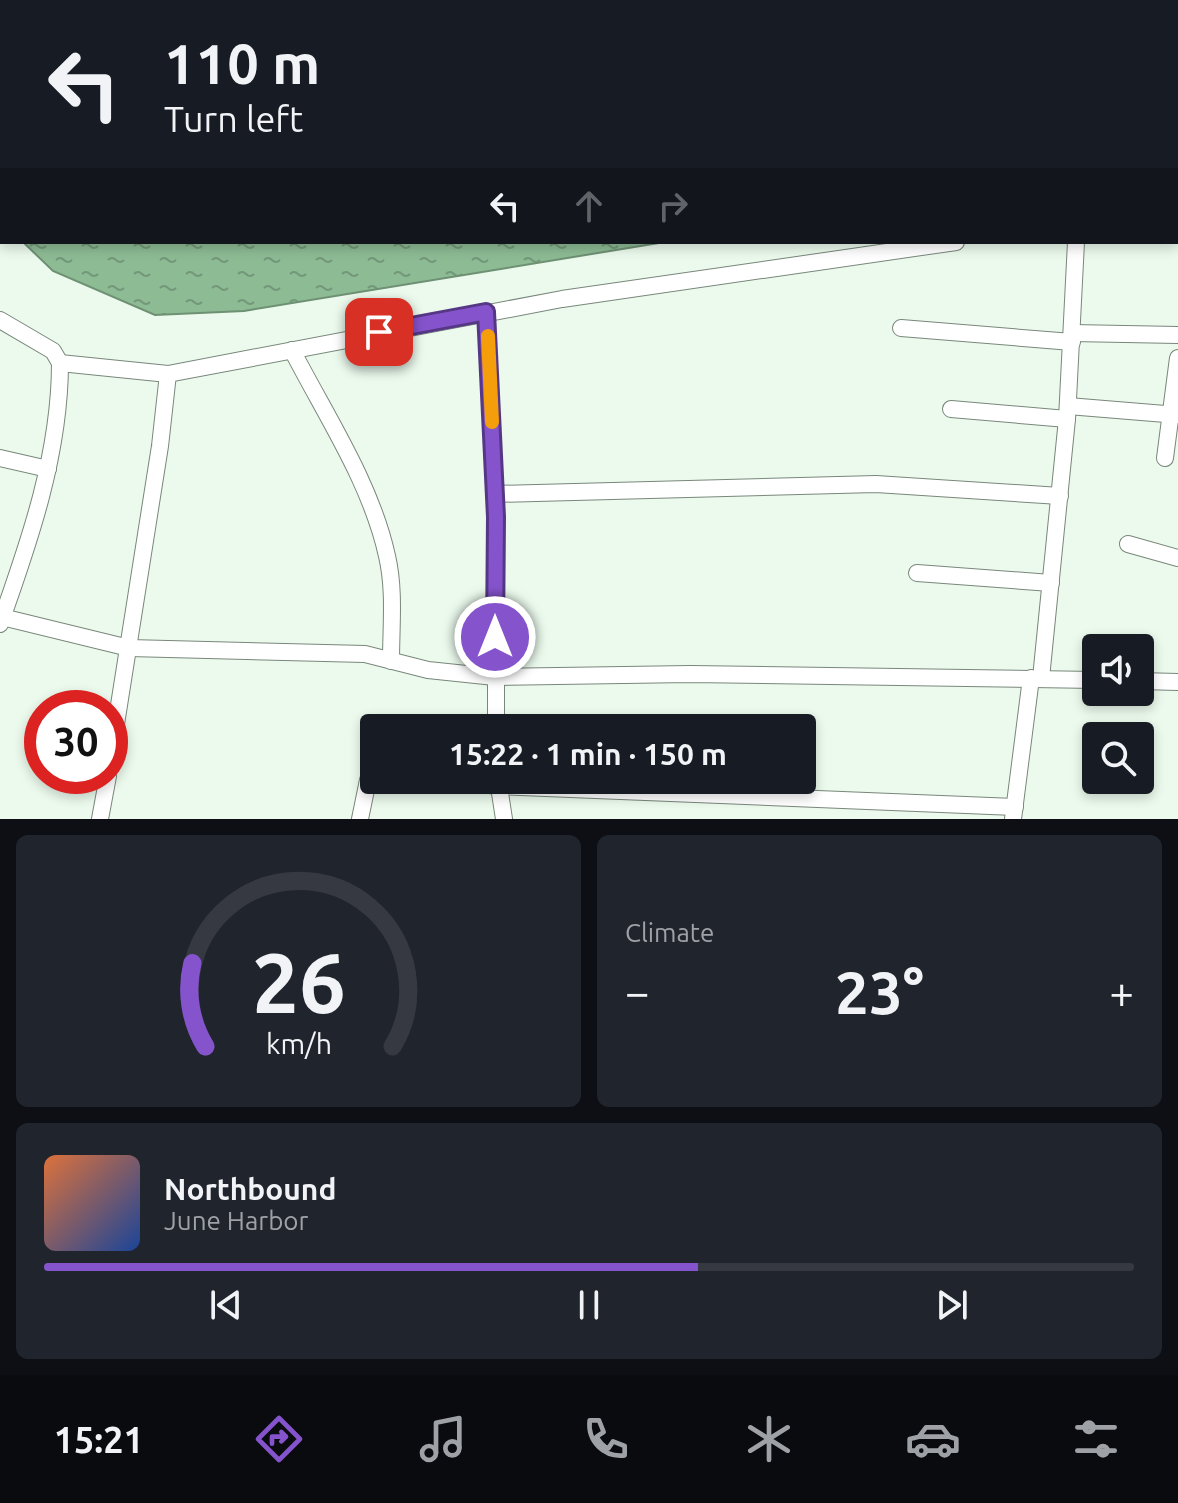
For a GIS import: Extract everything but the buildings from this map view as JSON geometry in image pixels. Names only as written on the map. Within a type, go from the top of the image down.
[{"type":"street","points":[[60,363],[168,374],[486,312],[943,244]]},
{"type":"street","points":[[687,794],[1014,813],[1051,583],[1068,412],[1076,244]]},
{"type":"street","points":[[486,312],[495,494],[496,714]]},
{"type":"street","points":[[2,325],[53,351],[60,363],[58,412],[48,469],[2,612],[129,648],[355,654],[428,670],[495,677],[690,674],[1082,680]]},
{"type":"street","points":[[901,328],[1072,338],[1178,335]]},
{"type":"street","points":[[292,350],[355,468],[387,553],[391,584],[391,661]]},
{"type":"street","points":[[1165,458],[1174,414],[1178,358]]},
{"type":"street","points":[[122,690],[160,446],[168,374]]},
{"type":"street","points":[[951,409],[1174,414]]},
{"type":"street","points":[[0,458],[48,469]]},
{"type":"street","points":[[495,494],[876,484],[1060,496]]},
{"type":"street","points":[[1128,544],[1178,558]]},
{"type":"street","points":[[917,573],[1051,583]]},
{"type":"street","points":[[1154,681],[1178,682]]},
{"type":"street","points":[[100,819],[105,794]]},
{"type":"street","points":[[360,819],[365,794]]},
{"type":"street","points":[[500,794],[504,819]]},
{"type":"water","points":[[25,244],[653,244],[244,311],[155,315],[53,271]]},
{"type":"slow traffic","points":[[488,336],[492,422]]},
{"type":"route","points":[[379,332],[486,312],[496,517],[495,637]]}]
